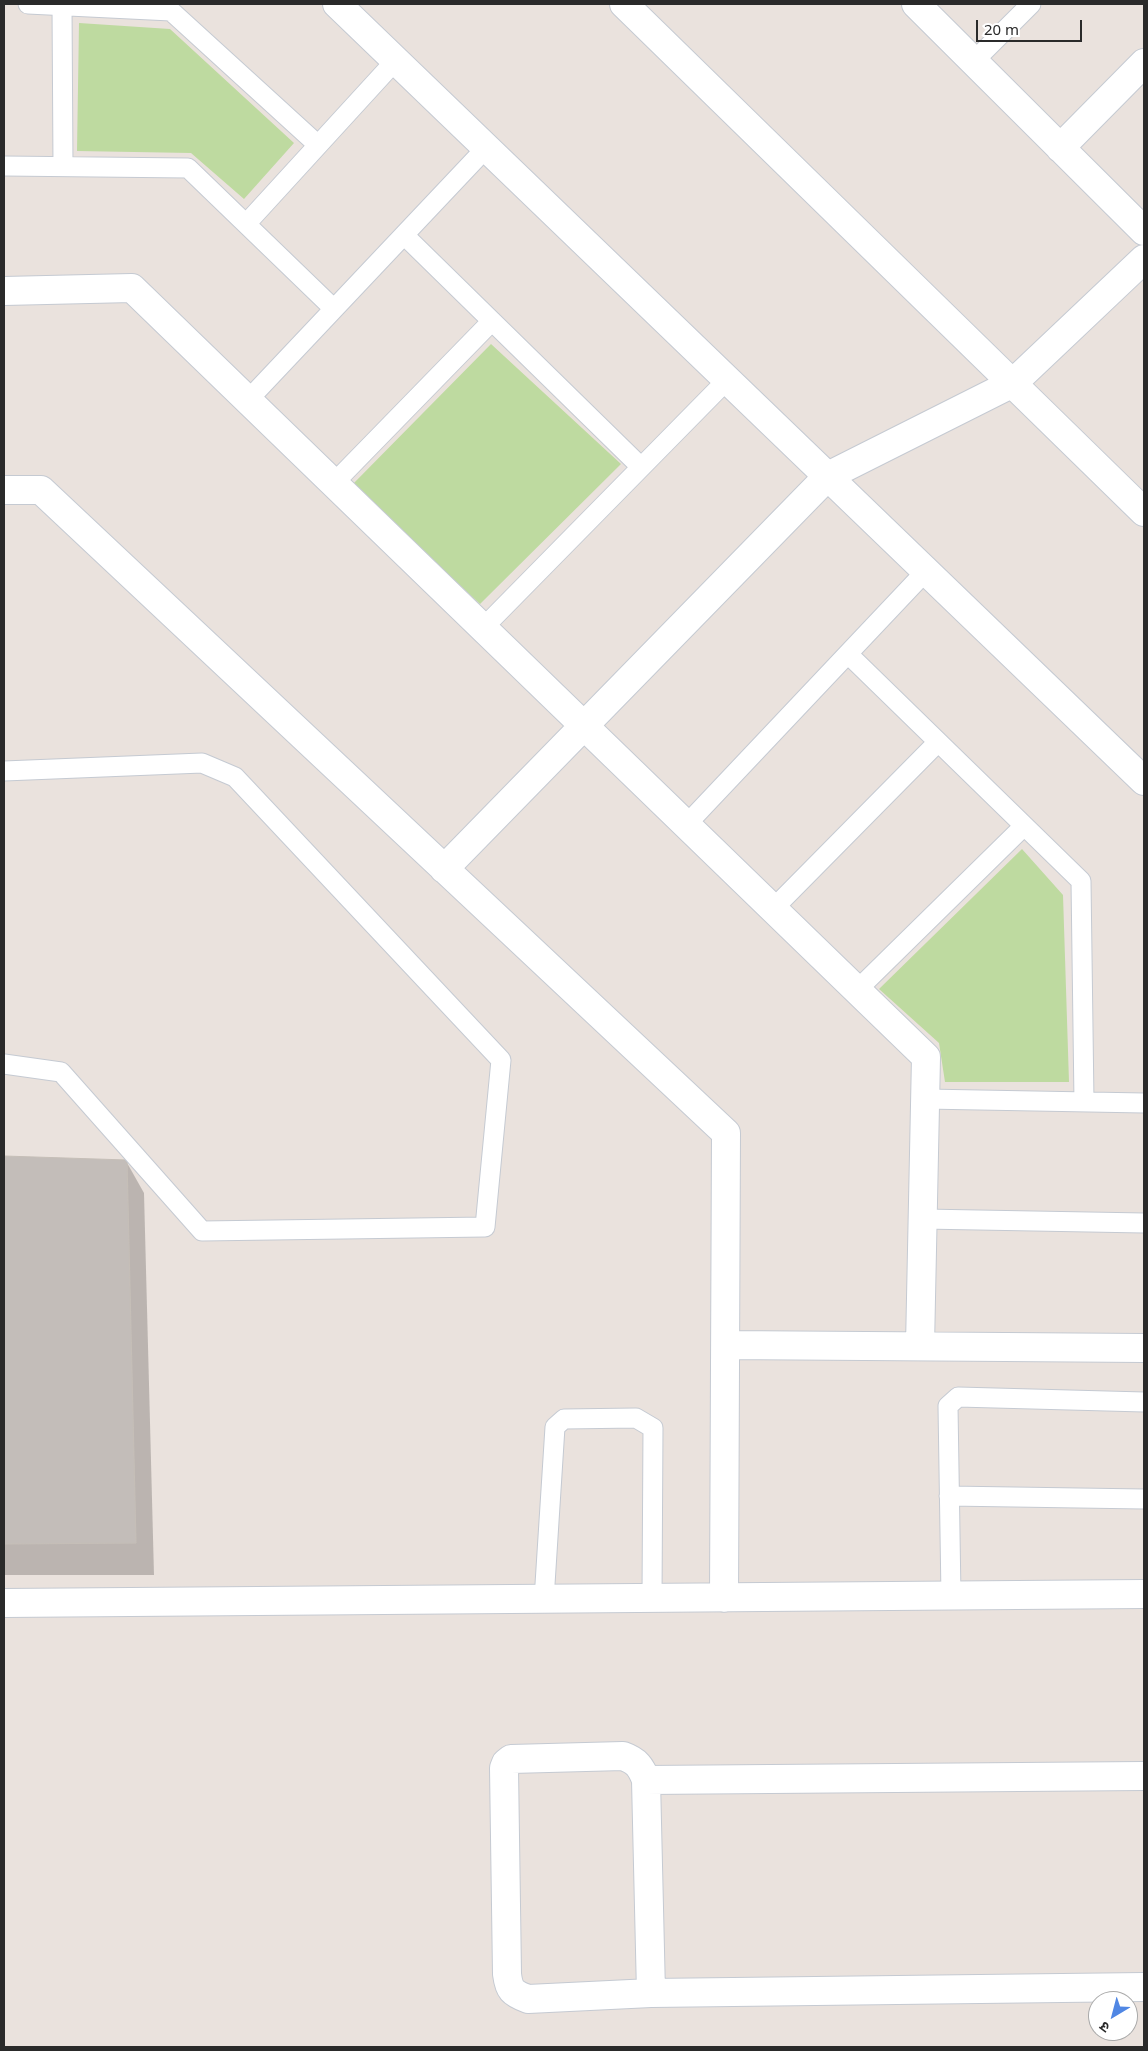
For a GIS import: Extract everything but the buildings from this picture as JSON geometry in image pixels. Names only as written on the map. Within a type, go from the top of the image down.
[{"type":"street","points":[[337,4],[1144,781]]},
{"type":"street","points":[[624,4],[1144,512]]},
{"type":"street","points":[[916,4],[1144,231]]},
{"type":"street","points":[[1060,148],[1144,63]]},
{"type":"street","points":[[444,869],[828,476],[1013,384],[1144,259]]},
{"type":"street","points":[[4,291],[132,288],[926,1057],[920,1346]]},
{"type":"street","points":[[4,490],[41,490],[726,1133],[724,1598]]},
{"type":"street","points":[[726,1344],[1144,1348]]},
{"type":"street","points":[[4,1603],[1144,1594]]},
{"type":"street","points":[[651,1993],[646,1780],[641,1767],[633,1759],[623,1756],[512,1759],[506,1763],[504,1768],[507,1974],[508,1984],[515,1994],[528,1999],[651,1993],[1144,1987]]},
{"type":"street","points":[[646,1780],[1144,1776]]},
{"type":"lane","points":[[28,4],[171,11],[318,145]]},
{"type":"lane","points":[[974,61],[1031,4]]},
{"type":"lane","points":[[62,6],[63,166]]},
{"type":"lane","points":[[246,224],[396,60]]},
{"type":"lane","points":[[248,400],[486,148]]},
{"type":"lane","points":[[4,166],[188,168],[334,309]]},
{"type":"lane","points":[[404,235],[641,467]]},
{"type":"lane","points":[[334,483],[492,321]]},
{"type":"lane","points":[[483,628],[727,380]]},
{"type":"lane","points":[[686,825],[926,571]]},
{"type":"lane","points":[[848,654],[1081,881],[1084,1102]]},
{"type":"lane","points":[[773,909],[938,742]]},
{"type":"lane","points":[[4,771],[202,763],[235,777],[501,1060],[485,1227],[202,1231],[61,1072],[4,1064]]},
{"type":"lane","points":[[858,990],[1024,826]]},
{"type":"lane","points":[[925,1098],[1144,1103]]},
{"type":"lane","points":[[923,1219],[1144,1223]]},
{"type":"lane","points":[[951,1596],[948,1406],[958,1397],[1144,1402]]},
{"type":"lane","points":[[544,1600],[555,1427],[564,1419],[636,1418],[653,1428],[652,1598]]},
{"type":"lane","points":[[949,1496],[1144,1499]]},
{"type":"green space","points":[[79,23],[170,29],[294,143],[244,199],[191,153],[77,151]]},
{"type":"green space","points":[[491,344],[621,464],[480,604],[352,485]]},
{"type":"green space","points":[[1022,849],[1063,895],[1069,1082],[945,1082],[939,1043],[879,989]]}]
